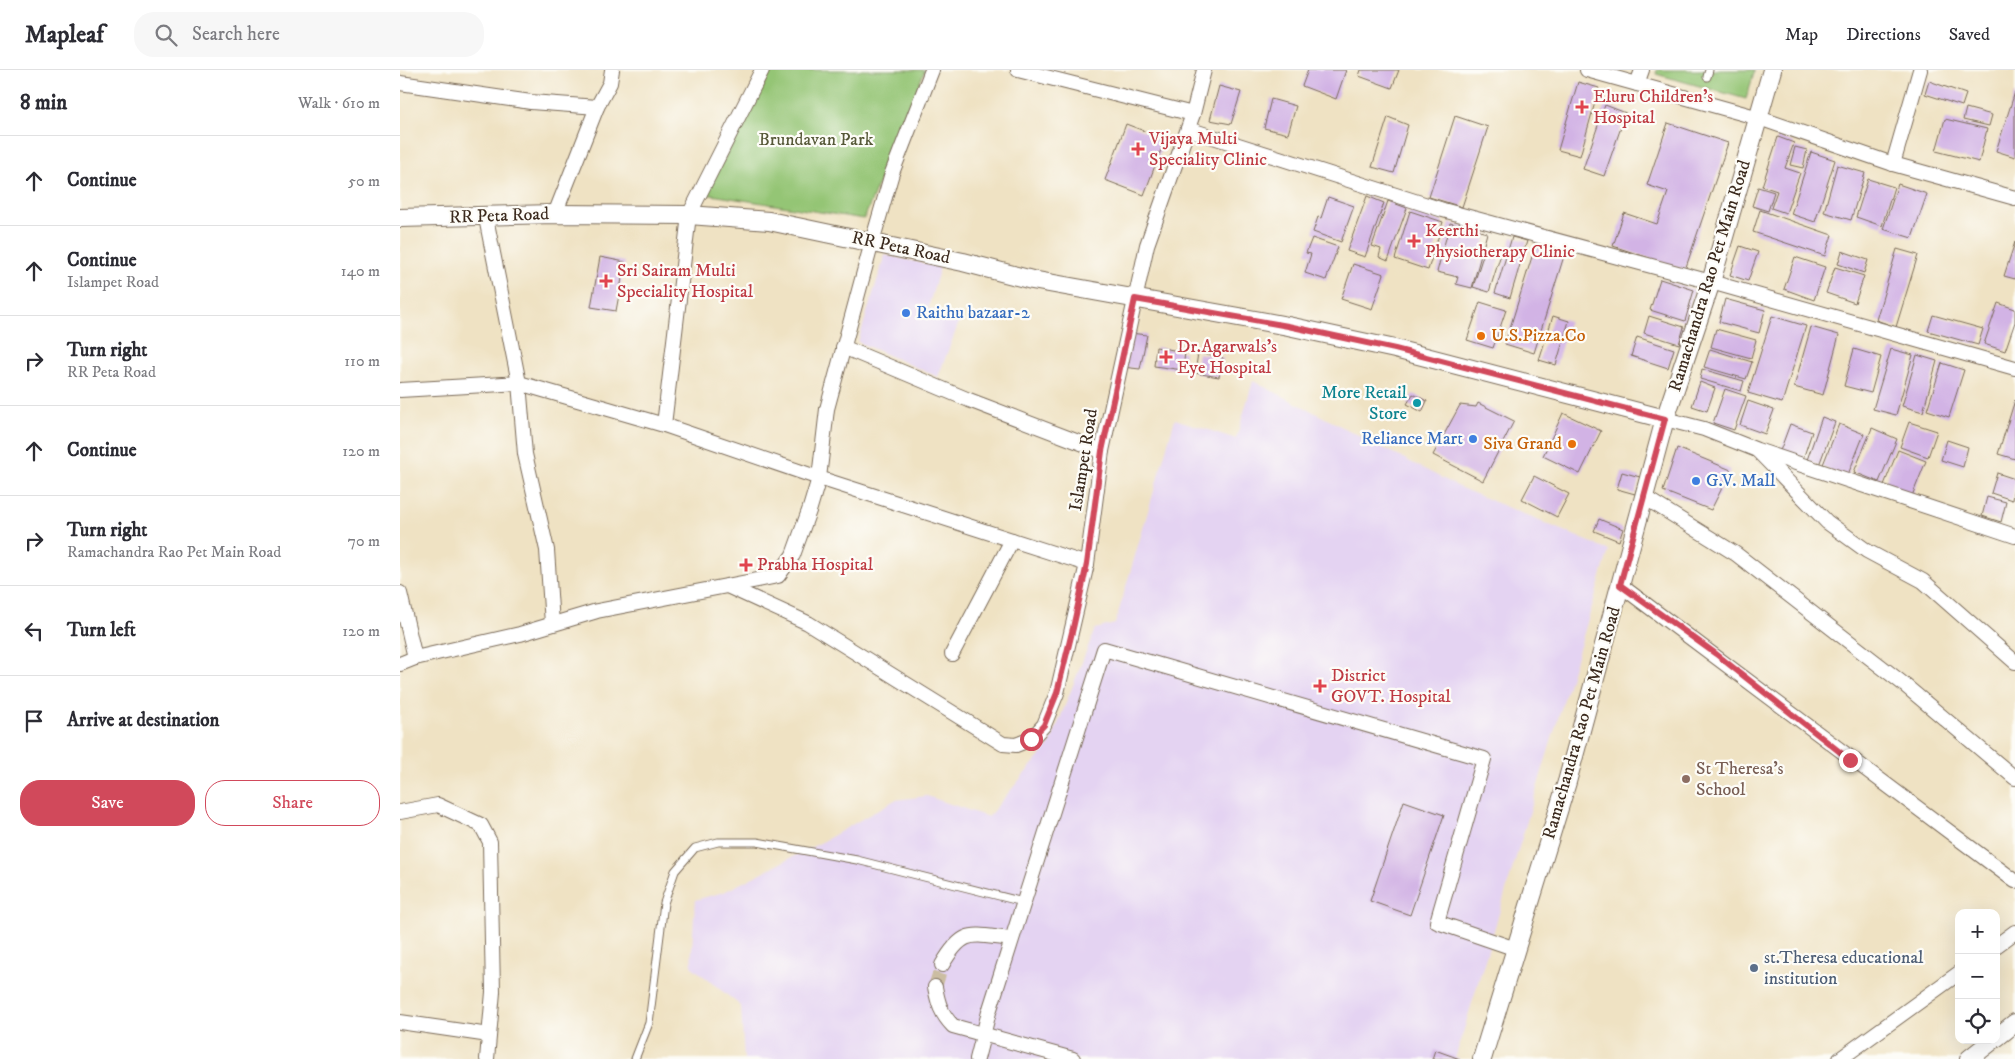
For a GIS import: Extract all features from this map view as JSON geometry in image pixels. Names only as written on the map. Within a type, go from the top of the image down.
[{"type":"street","points":[[555,214],[597,107],[610,83],[612,70]]},
{"type":"street","points":[[664,425],[689,215],[762,70]]},
{"type":"street","points":[[400,664],[415,658],[520,634],[597,611],[778,576],[793,555],[819,478],[828,409],[872,242],[892,173],[932,70]]},
{"type":"street","points":[[1018,70],[1193,114]]},
{"type":"street","name":"Islampet Road","points":[[726,586],[808,623],[1002,744],[1016,745],[1031,739],[1044,725],[1057,693],[1087,564],[1102,451],[1147,245],[1193,114],[1204,70]]},
{"type":"street","points":[[1587,70],[1759,118],[1893,164],[2015,198]]},
{"type":"street","points":[[1638,84],[1642,70]]},
{"type":"street","name":"Ramachandra Rao Pet Main Road","points":[[1482,1059],[1567,782],[1665,419],[1711,282],[1772,70]]},
{"type":"street","points":[[1893,164],[1920,70]]},
{"type":"street","points":[[400,83],[531,102],[597,107]]},
{"type":"street","points":[[1188,129],[1444,210],[1711,282],[2015,368]]},
{"type":"street","name":"RR Peta Road","points":[[400,218],[486,218],[555,214],[689,215],[769,221],[872,242],[1032,280],[1288,326],[1395,349],[1665,419]]},
{"type":"street","points":[[486,218],[519,383],[525,454],[547,550],[552,624]]},
{"type":"street","points":[[843,347],[969,400],[1102,451]]},
{"type":"street","points":[[400,390],[519,383],[664,425],[819,478],[1087,564]]},
{"type":"street","points":[[1665,419],[1704,430],[1757,450],[2015,536]]},
{"type":"street","points":[[1757,450],[1827,522],[1867,551],[1922,581],[2015,662]]},
{"type":"street","points":[[1644,497],[1736,554],[1901,682],[2015,778]]},
{"type":"street","points":[[952,654],[1012,540]]},
{"type":"street","points":[[1620,585],[2015,881]]},
{"type":"street","points":[[400,593],[415,658]]},
{"type":"street","points":[[977,1059],[1011,939],[1104,649],[1484,759],[1437,922],[1516,949]]},
{"type":"street","points":[[400,812],[438,805],[481,825],[490,842],[493,992],[487,1059]]},
{"type":"street","points":[[2000,943],[2015,932]]},
{"type":"street","points":[[942,965],[953,945],[969,935],[1011,939]]},
{"type":"street","points":[[1840,1059],[1955,976]]},
{"type":"street","points":[[935,987],[938,1004],[945,1018],[953,1026],[1073,1059]]},
{"type":"street","points":[[400,1022],[489,1034]]},
{"type":"street","points":[[2000,1035],[2015,1023]]},
{"type":"street","points":[[1968,1059],[1988,1044]]},
{"type":"lane","points":[[635,1059],[649,1023],[664,903],[675,871],[695,848],[718,842],[757,842],[857,860],[1023,902]]},
{"type":"shaded area","name":"Raithu bazaar-2","points":[[885,255],[940,267],[928,308],[961,317],[938,377],[858,342]]},
{"type":"shaded area","name":"District GOVT. Hospital","points":[[1253,381],[1461,488],[1609,550],[1455,1059],[744,1059],[741,1006],[691,966],[695,900],[724,892],[824,841],[895,800],[927,796],[988,817],[1050,744],[1095,629],[1115,624],[1175,419],[1236,439]]},
{"type":"green space","name":"Brundavan Park","points":[[772,70],[925,70],[864,219],[705,194]]},
{"type":"green space","points":[[1657,70],[1755,70],[1746,99],[1656,74]]},
{"type":"building","points":[[1308,70],[1346,70],[1336,99],[1302,86]]},
{"type":"building","points":[[1361,70],[1399,70],[1392,88],[1359,76]]},
{"type":"building","points":[[1929,81],[1966,94],[1962,106],[1925,94]]},
{"type":"building","points":[[1578,82],[1599,88],[1580,156],[1558,150]]},
{"type":"building","points":[[1219,86],[1241,92],[1231,124],[1210,120]]},
{"type":"building","points":[[2015,92],[2015,157],[1996,151]]},
{"type":"building","points":[[1271,99],[1296,106],[1288,134],[1264,128]]},
{"type":"building","points":[[1605,105],[1626,113],[1604,176],[1583,169]]},
{"type":"building","points":[[1966,108],[1992,115],[1989,126],[1963,120]]},
{"type":"building","points":[[1455,116],[1488,127],[1462,207],[1429,197]]},
{"type":"building","points":[[1388,117],[1408,125],[1394,173],[1372,167]]},
{"type":"building","points":[[1945,119],[1987,129],[1979,162],[1936,151]]},
{"type":"building","points":[[1668,123],[1728,143],[1685,270],[1613,246],[1624,213],[1657,224],[1668,192],[1647,185]]},
{"type":"building","points":[[1126,124],[1165,139],[1144,195],[1105,180]]},
{"type":"building","points":[[1778,137],[1794,143],[1785,168],[1800,173],[1786,213],[1771,208],[1777,191],[1762,186]]},
{"type":"building","points":[[1795,147],[1807,150],[1803,168],[1790,165]]},
{"type":"building","points":[[1811,152],[1835,160],[1815,222],[1791,214]]},
{"type":"building","points":[[1837,165],[1865,173],[1851,220],[1824,212]]},
{"type":"building","points":[[1868,179],[1894,187],[1882,226],[1856,217]]},
{"type":"building","points":[[1898,184],[1927,194],[1912,238],[1883,229]]},
{"type":"building","points":[[1758,187],[1774,192],[1768,211],[1752,206]]},
{"type":"building","points":[[1367,196],[1384,203],[1365,257],[1347,251]]},
{"type":"building","points":[[1328,197],[1354,206],[1341,242],[1313,232],[1318,217],[1321,218]]},
{"type":"building","points":[[1388,201],[1407,208],[1388,261],[1379,257],[1381,249],[1372,246]]},
{"type":"building","points":[[1760,210],[1832,235],[1825,256],[1753,232]]},
{"type":"building","points":[[1410,211],[1443,222],[1428,270],[1395,259]]},
{"type":"building","points":[[1450,223],[1487,233],[1472,288],[1456,284],[1458,277],[1437,272]]},
{"type":"building","points":[[1512,237],[1527,241],[1510,298],[1495,293]]},
{"type":"building","points":[[1312,238],[1338,247],[1326,280],[1305,273],[1311,254],[1306,253]]},
{"type":"building","points":[[2015,242],[2015,279],[2004,276]]},
{"type":"building","points":[[1740,246],[1758,252],[1748,281],[1730,275]]},
{"type":"building","points":[[1535,247],[1564,256],[1534,353],[1505,344]]},
{"type":"building","points":[[1485,249],[1501,254],[1489,292],[1473,287]]},
{"type":"building","points":[[1897,249],[1918,255],[1896,327],[1876,320]]},
{"type":"building","points":[[1842,251],[1868,260],[1864,273],[1838,264]]},
{"type":"building","points":[[600,257],[625,262],[616,311],[591,307]]},
{"type":"building","points":[[1795,257],[1825,267],[1814,300],[1784,289]]},
{"type":"building","points":[[1353,264],[1384,274],[1372,309],[1341,299]]},
{"type":"building","points":[[1835,267],[1864,276],[1855,303],[1826,293]]},
{"type":"building","points":[[1660,279],[1694,290],[1685,321],[1650,310]]},
{"type":"building","points":[[1725,299],[1765,310],[1759,333],[1719,322]]},
{"type":"building","points":[[1480,302],[1506,310],[1493,348],[1467,340]]},
{"type":"building","points":[[1998,303],[2015,309],[2015,322],[2005,351],[1984,344]]},
{"type":"building","points":[[1933,315],[1983,329],[1978,345],[1928,331]]},
{"type":"building","points":[[1553,316],[1569,321],[1556,365],[1539,360]]},
{"type":"building","points":[[1649,316],[1684,327],[1679,344],[1644,333]]},
{"type":"building","points":[[1772,316],[1806,326],[1782,403],[1748,393]]},
{"type":"building","points":[[1811,327],[1839,335],[1823,395],[1794,387]]},
{"type":"building","points":[[1716,329],[1756,340],[1751,358],[1711,347]]},
{"type":"building","points":[[1130,333],[1147,335],[1140,369],[1122,367]]},
{"type":"building","points":[[1637,337],[1674,349],[1668,368],[1631,356]]},
{"type":"building","points":[[1156,347],[1185,352],[1183,370],[1154,366]]},
{"type":"building","points":[[1710,349],[1752,362],[1746,379],[1704,367]]},
{"type":"building","points":[[1854,349],[1881,357],[1871,393],[1844,386]]},
{"type":"building","points":[[1891,349],[1913,355],[1896,415],[1873,409]]},
{"type":"building","points":[[1198,353],[1223,358],[1219,377],[1195,373]]},
{"type":"building","points":[[1917,355],[1937,361],[1923,412],[1902,406]]},
{"type":"building","points":[[1942,363],[1964,370],[1949,417],[1927,410]]},
{"type":"building","points":[[1702,369],[1744,381],[1741,391],[1700,379]]},
{"type":"building","points":[[1700,382],[1715,388],[1707,411],[1692,406]]},
{"type":"building","points":[[1725,389],[1746,396],[1734,430],[1713,423]]},
{"type":"building","name":"More Retail Store","points":[[1413,394],[1427,401],[1422,412],[1407,404]]},
{"type":"building","points":[[2015,400],[2015,459],[1998,454]]},
{"type":"building","points":[[1748,401],[1774,410],[1765,434],[1740,425]]},
{"type":"building","name":"Reliance Mart","points":[[1478,403],[1514,421],[1483,481],[1433,455],[1460,405],[1476,407]]},
{"type":"building","name":"Siva Grand","points":[[1563,413],[1601,431],[1580,474],[1543,456]]},
{"type":"building","points":[[1822,417],[1835,422],[1819,465],[1807,460]]},
{"type":"building","points":[[1909,422],[1937,431],[1928,457],[1900,447]]},
{"type":"building","points":[[1790,424],[1812,432],[1803,459],[1780,451]]},
{"type":"building","points":[[1839,424],[1864,434],[1847,477],[1822,467]]},
{"type":"building","points":[[1872,428],[1897,439],[1879,482],[1854,472]]},
{"type":"building","points":[[1947,440],[1968,447],[1963,467],[1941,460]]},
{"type":"building","name":"G.V. Mall","points":[[1677,448],[1731,470],[1711,510],[1663,491]]},
{"type":"building","points":[[1898,450],[1926,461],[1912,496],[1884,485]]},
{"type":"building","points":[[1622,472],[1640,477],[1635,494],[1617,489]]},
{"type":"building","points":[[1997,473],[2015,479],[2012,500],[1991,493]]},
{"type":"building","points":[[1534,476],[1569,494],[1557,517],[1522,499]]},
{"type":"building","points":[[1987,497],[2006,502],[2001,522],[1982,516]]},
{"type":"building","points":[[1599,519],[1623,529],[1619,541],[1594,531]]},
{"type":"building","points":[[1404,801],[1444,815],[1410,915],[1370,901]]},
{"type":"building","points":[[1435,1050],[1460,1059],[1432,1059]]},
{"type":"tunnel","points":[[935,987],[942,965]]},
{"type":"place","name":"Eluru Children's Hospital","points":[[1582,107]]},
{"type":"place","name":"Vijaya Multi Speciality Clinic","points":[[1138,149]]},
{"type":"place","name":"Keerthi Physiotherapy Clinic","points":[[1414,241]]},
{"type":"place","name":"Sri Sairam Multi Speciality Hospital","points":[[606,281]]},
{"type":"place","name":"Raithu bazaar-2","points":[[906,313]]},
{"type":"place","name":"U.S.Pizza.Co","points":[[1481,336]]},
{"type":"place","name":"Dr.Agarwals's Eye Hospital","points":[[1166,357]]},
{"type":"place","name":"More Retail Store","points":[[1417,403]]},
{"type":"place","name":"Reliance Mart","points":[[1473,439]]},
{"type":"place","name":"Siva Grand","points":[[1572,444]]},
{"type":"place","name":"G.V. Mall","points":[[1696,481]]},
{"type":"place","name":"Prabha Hospital","points":[[746,565]]},
{"type":"place","name":"District GOVT. Hospital","points":[[1320,686]]},
{"type":"place","name":"St Theresa's School","points":[[1686,779]]},
{"type":"place","name":"st.Theresa educational institution","points":[[1754,968]]},
{"type":"route","points":[[1031,739],[1044,725],[1057,693],[1073,628],[1087,564],[1102,451],[1135,299],[1288,326],[1395,349],[1665,419],[1620,585],[1716,654],[1850,760]]}]
